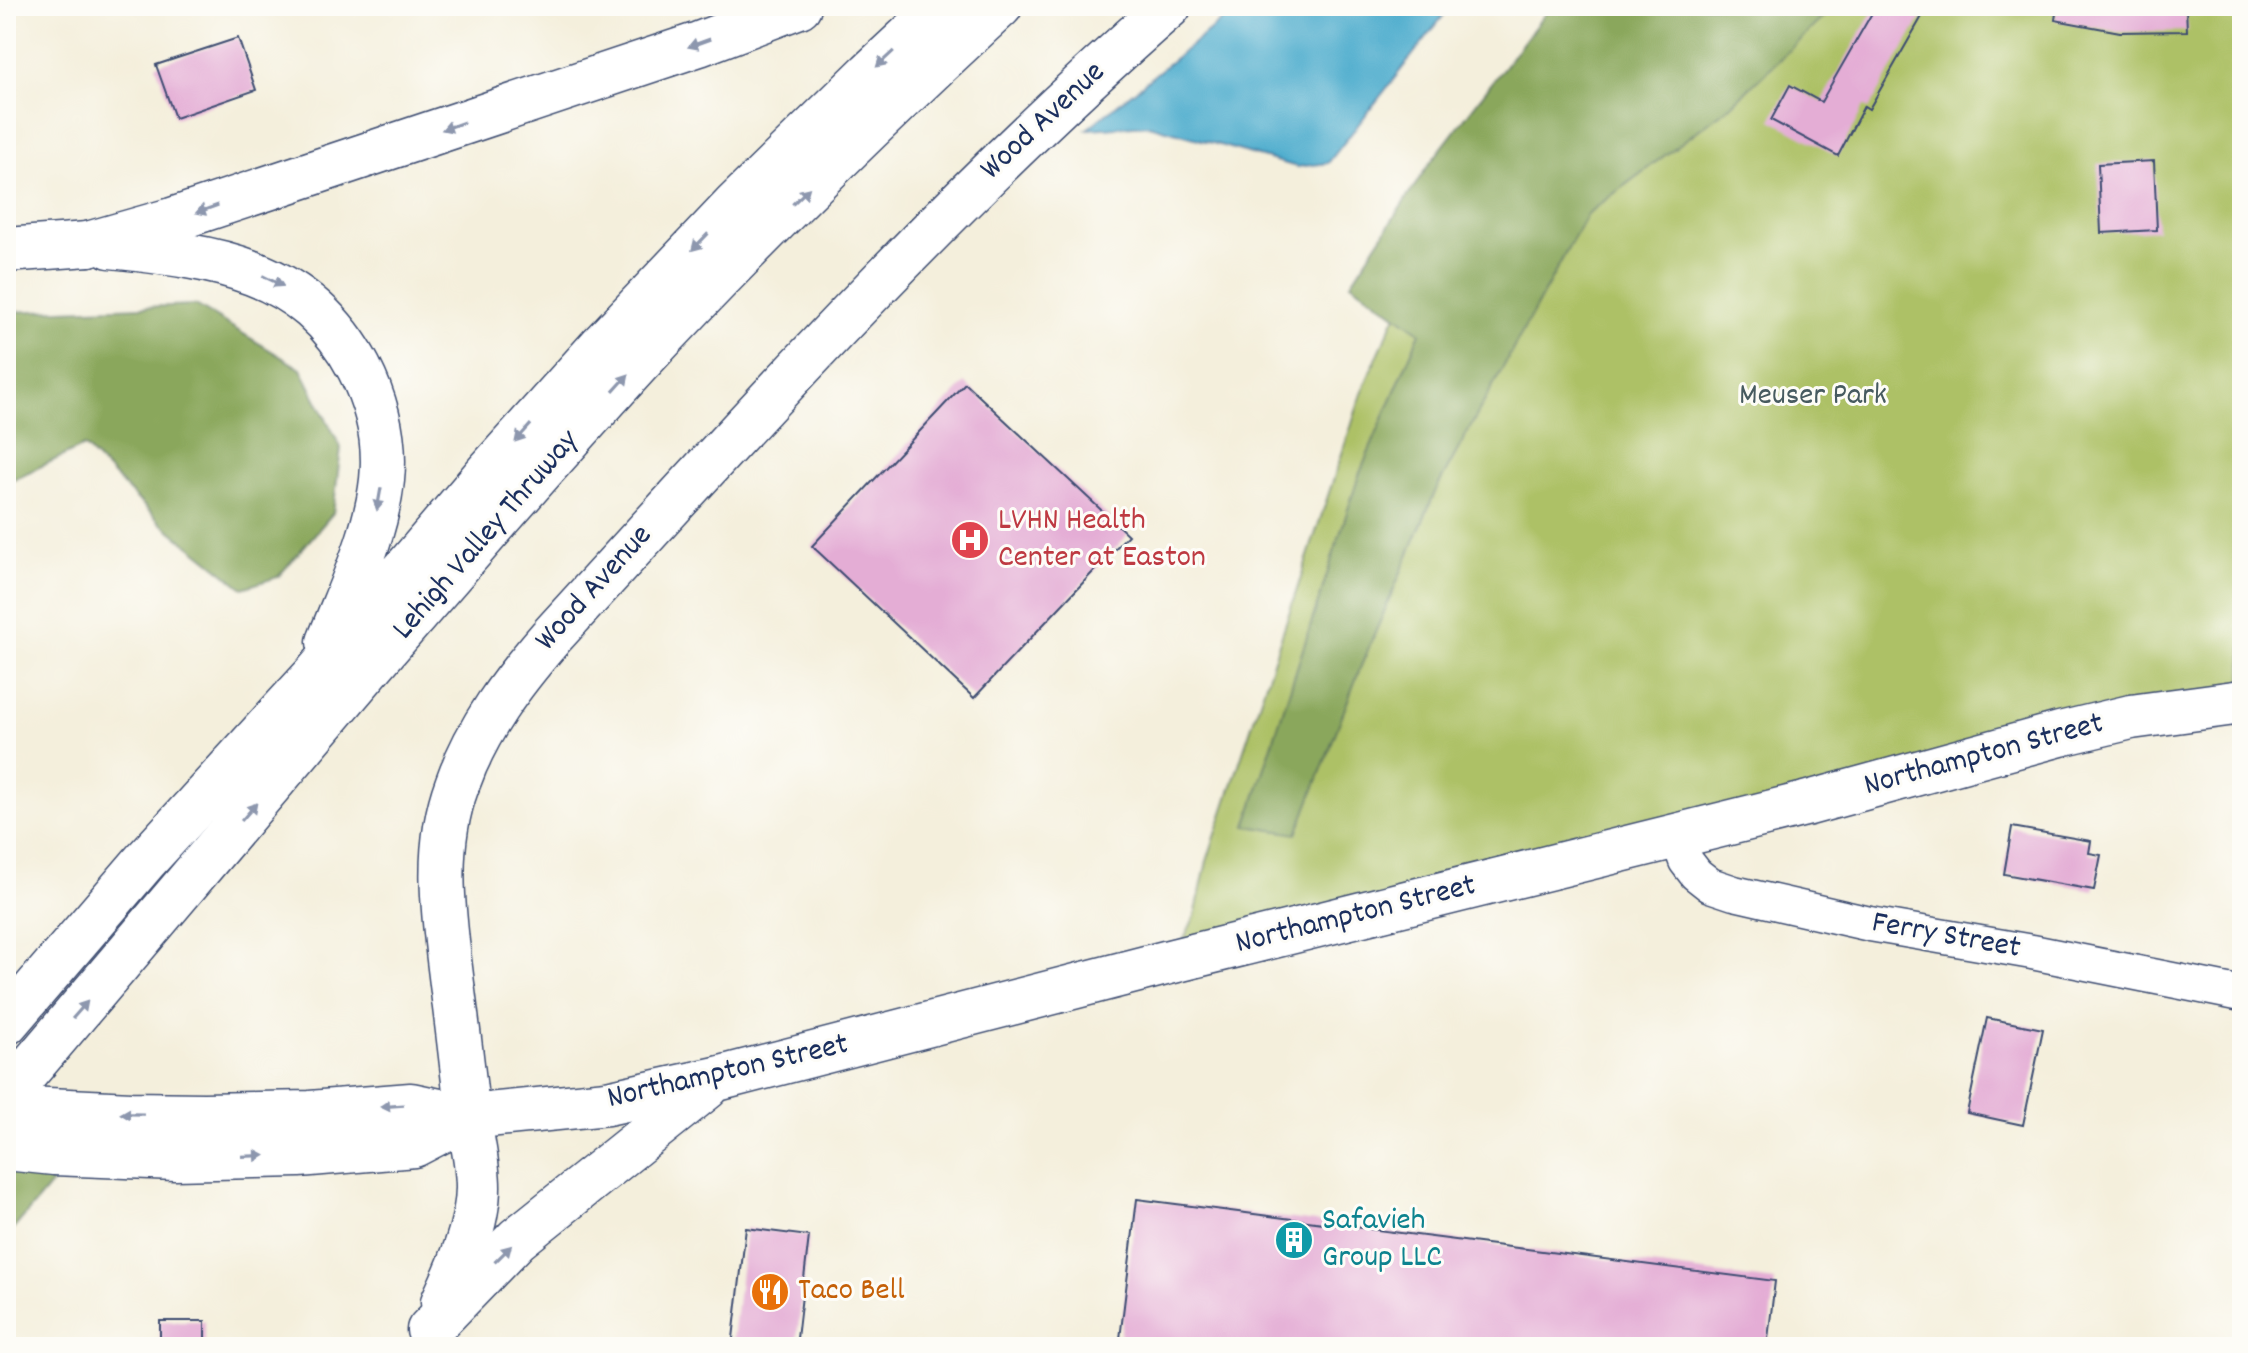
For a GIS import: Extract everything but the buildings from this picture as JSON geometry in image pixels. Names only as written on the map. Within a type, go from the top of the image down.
[{"type":"main road","points":[[88,244],[202,210],[699,44],[799,6]]},
{"type":"main road","name":"Lehigh Valley Thruway","points":[[6,1023],[144,862],[317,673],[487,473],[601,346],[736,204],[942,6]]},
{"type":"main road","name":"Lehigh Valley Thruway","points":[[18,1082],[502,515],[618,387],[770,226],[905,93],[1000,6]]},
{"type":"main road","name":"Wood Avenue","points":[[424,1339],[463,1252],[476,1206],[478,1186],[444,921],[443,855],[456,786],[491,712],[551,637],[811,353],[930,230],[1080,86],[1169,6]]},
{"type":"main road","points":[[6,250],[88,244],[196,256],[246,269],[290,289],[318,312],[342,339],[355,360],[376,409],[383,457],[382,481],[371,531],[317,673]]},
{"type":"main road","name":"Northampton Street","points":[[6,1108],[204,1115],[310,1113],[411,1105],[468,1117],[607,1103],[717,1079],[1173,961],[1677,836],[2094,726],[2173,710],[2242,702]]},
{"type":"main road","points":[[424,1339],[517,1239],[717,1079]]},
{"type":"main road","name":"Northampton Street","points":[[6,1148],[175,1158],[299,1155],[414,1145],[468,1117]]},
{"type":"street","name":"Ferry Street","points":[[1677,836],[1686,861],[1696,874],[1710,885],[1734,893],[1870,924],[2032,952],[2242,994]]},
{"type":"green space","points":[[1551,6],[1835,6],[1733,104],[1587,214],[1436,490],[1361,666],[1297,834],[1246,826],[1359,475],[1420,332],[1351,283],[1427,167]]},
{"type":"green space","name":"Meuser Park","points":[[1627,6],[2242,6],[2242,702],[1173,961],[1195,916],[1207,861],[1365,384],[1394,319],[1427,264]]},
{"type":"green space","points":[[196,305],[301,369],[341,448],[333,513],[278,577],[243,588],[161,523],[84,446],[6,483],[6,312]]},
{"type":"green space","points":[[9,1172],[54,1181],[6,1238],[6,1177]]},
{"type":"water","points":[[1240,6],[1451,6],[1328,163],[1297,167],[1149,125],[1087,129]]},
{"type":"place","name":"LVHN Health Center at Easton","points":[[970,540]]},
{"type":"place","name":"Safavieh Group LLC","points":[[1294,1240]]},
{"type":"place","name":"Taco Bell","points":[[770,1292]]}]
